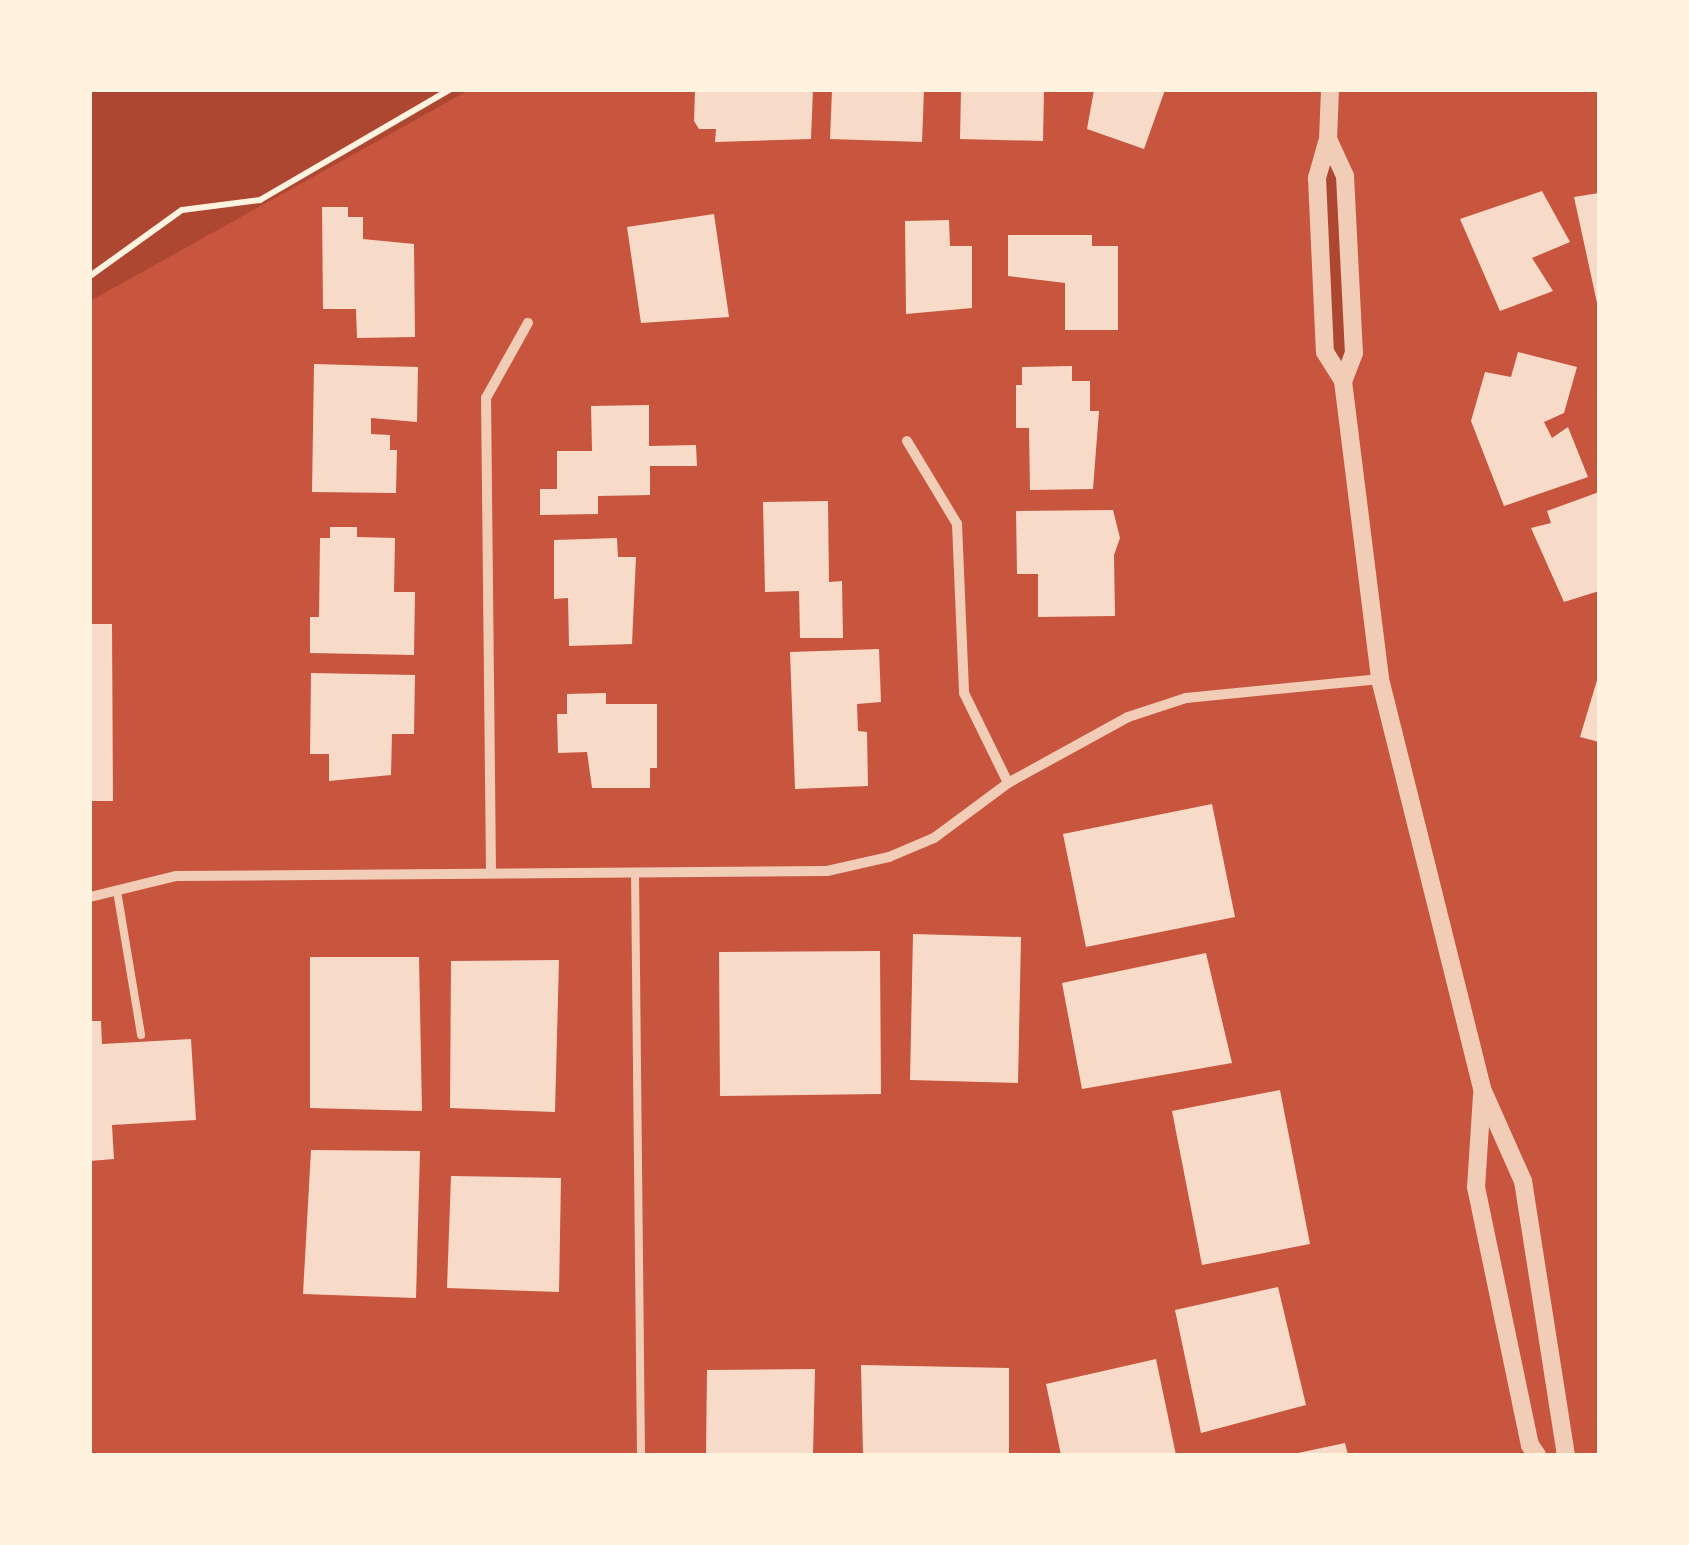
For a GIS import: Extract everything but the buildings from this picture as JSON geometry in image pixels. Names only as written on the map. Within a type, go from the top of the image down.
[{"type":"street","points":[[1330,90],[1328,140],[1317,178],[1325,352],[1343,381],[1380,679],[1482,1089],[1523,1181],[1566,1455]]},
{"type":"street","points":[[1328,140],[1344,176],[1354,353],[1343,381]]},
{"type":"street","points":[[491,872],[486,398],[528,323]]},
{"type":"street","points":[[907,441],[957,524],[964,694],[1008,783]]},
{"type":"street","points":[[90,897],[176,876],[828,871],[889,858],[934,838],[1008,783],[1128,717],[1186,698],[1380,679]]},
{"type":"street","points":[[1482,1089],[1476,1187],[1530,1445],[1537,1455]]},
{"type":"lane","points":[[635,872],[641,1455]]},
{"type":"lane","points":[[117,891],[141,1035]]},
{"type":"path","points":[[90,276],[182,210],[260,200],[449,90]]},
{"type":"shaded area","points":[[90,90],[469,90],[90,301]]},
{"type":"shaded area","points":[[1328,139],[1345,176],[1354,353],[1343,381],[1325,352],[1317,178]]}]
